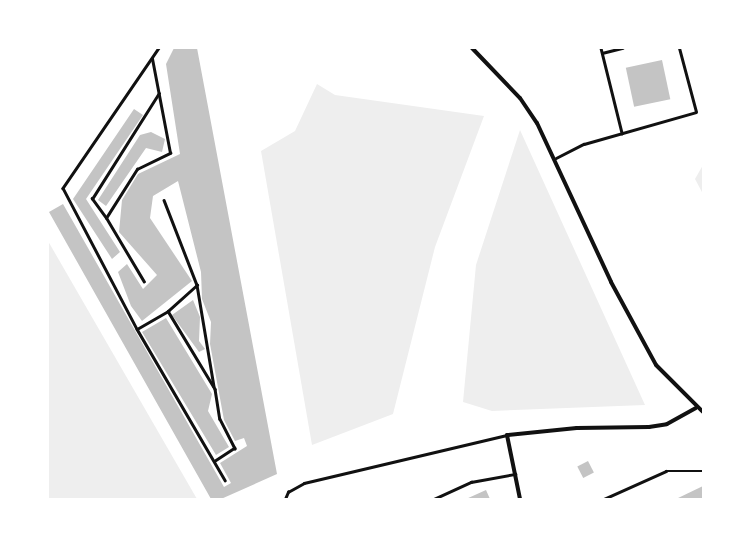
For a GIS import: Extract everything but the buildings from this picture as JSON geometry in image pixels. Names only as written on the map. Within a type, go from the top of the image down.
[{"type":"street","points":[[472,48],[520,98],[556,158],[611,282],[656,365],[696,408],[703,412]]},
{"type":"street","points":[[520,499],[507,435],[577,428],[649,427],[667,424],[696,408]]},
{"type":"lane","points":[[159,48],[63,188],[137,329],[225,480]]},
{"type":"lane","points":[[601,48],[622,133]]},
{"type":"lane","points":[[602,53],[622,48]]},
{"type":"lane","points":[[556,158],[584,144],[696,112],[679,48]]},
{"type":"lane","points":[[106,218],[137,169],[170,153],[152,58]]},
{"type":"lane","points":[[144,282],[106,218],[92,199],[159,93]]},
{"type":"lane","points":[[164,200],[197,285],[220,419],[235,448],[214,461]]},
{"type":"lane","points":[[137,329],[168,312],[197,285]]},
{"type":"lane","points":[[168,312],[214,389]]},
{"type":"lane","points":[[285,499],[288,492],[304,483],[507,435]]},
{"type":"lane","points":[[604,499],[666,472],[703,471]]},
{"type":"lane","points":[[434,499],[471,482],[515,474]]},
{"type":"shaded area","points":[[317,84],[335,95],[484,116],[435,247],[393,414],[312,445],[261,151],[295,131]]},
{"type":"shaded area","points":[[520,130],[645,405],[492,411],[463,402],[476,265]]},
{"type":"shaded area","points":[[703,165],[703,194],[695,179]]},
{"type":"shaded area","points":[[48,241],[197,499],[48,499]]}]
